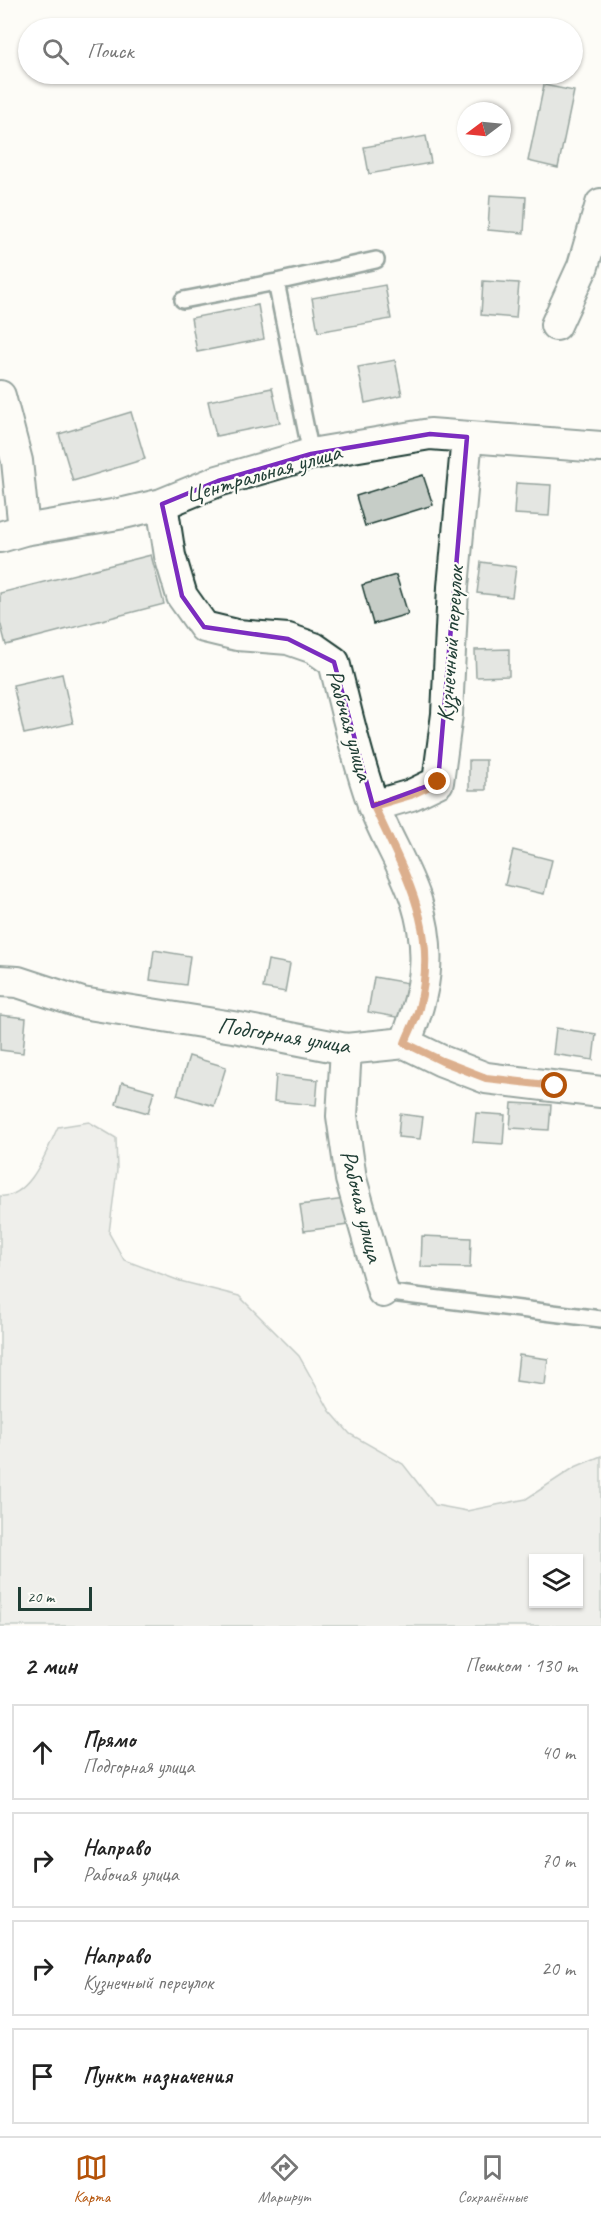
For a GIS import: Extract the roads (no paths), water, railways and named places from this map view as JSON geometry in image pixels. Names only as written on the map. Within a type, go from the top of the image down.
[{"type":"street","points":[[556,326],[583,266],[601,204]]},
{"type":"street","points":[[0,396],[16,461],[12,534]]},
{"type":"street","name":"Центральная улица","points":[[12,534],[162,504],[218,481],[311,454],[430,434],[601,447]]},
{"type":"street","name":"Кузнечный переулок","points":[[374,806],[411,795],[438,782],[447,714],[453,587],[467,437]]},
{"type":"street","name":"Рабочая улица","points":[[162,504],[171,556],[182,596],[204,627],[237,635],[288,639],[314,648],[334,662],[359,764],[374,806],[416,899],[426,945],[425,979],[418,1011],[405,1043]]},
{"type":"street","name":"Подгорная улица","points":[[0,981],[18,982],[82,1003],[239,1028],[346,1049],[405,1043]]},
{"type":"street","points":[[405,1043],[442,1061],[486,1078],[601,1092]]},
{"type":"street","name":"Рабочая улица","points":[[346,1049],[342,1116],[351,1179],[383,1292]]},
{"type":"lane","points":[[183,300],[376,260]]},
{"type":"lane","points":[[276,282],[311,454]]},
{"type":"lane","points":[[383,1292],[601,1319]]}]
